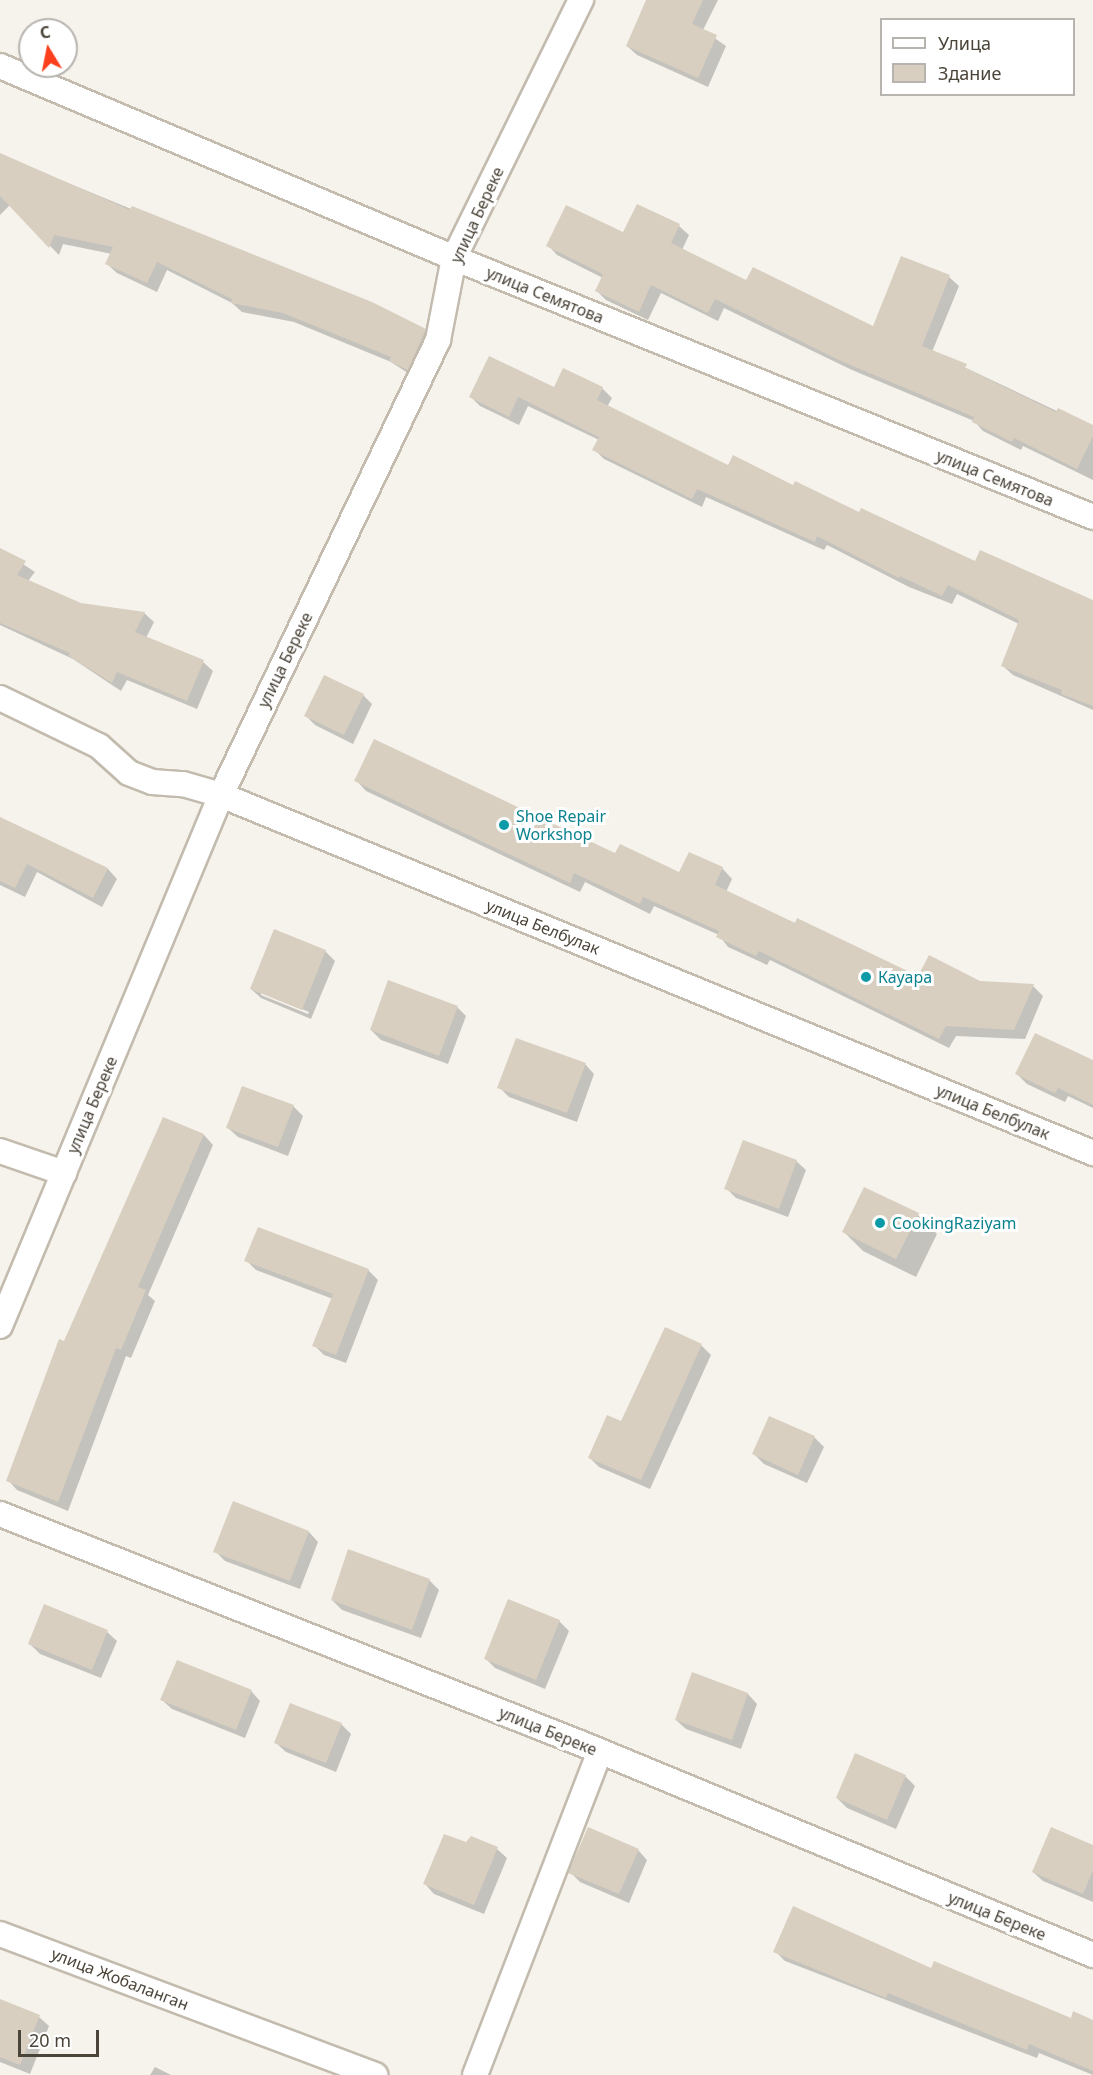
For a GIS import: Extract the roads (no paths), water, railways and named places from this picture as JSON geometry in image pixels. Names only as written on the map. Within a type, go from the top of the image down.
[{"type":"street","name":"улица Береке","points":[[0,1326],[221,795],[438,340],[454,258],[581,0]]},
{"type":"street","name":"улица Семятова","points":[[0,66],[454,258],[1093,517]]},
{"type":"street","name":"улица Белбулак","points":[[0,698],[99,746],[129,773],[152,782],[183,784],[221,795],[1093,1153]]},
{"type":"street","points":[[0,1152],[64,1173]]},
{"type":"street","name":"улица Береке","points":[[0,1514],[600,1751],[1093,1955]]},
{"type":"street","points":[[475,2075],[600,1751]]},
{"type":"street","name":"улица Жобаланган","points":[[0,1935],[375,2075]]},
{"type":"place","name":"Shoe Repair Workshop","points":[[504,825]]},
{"type":"place","name":"Кауара","points":[[866,977]]},
{"type":"place","name":"CookingRaziyam","points":[[880,1223]]}]
